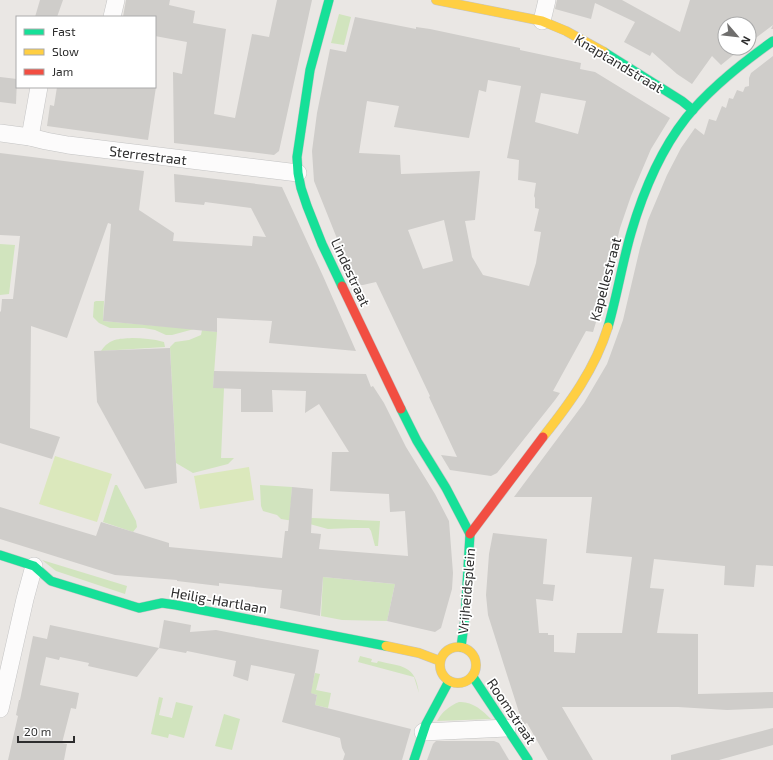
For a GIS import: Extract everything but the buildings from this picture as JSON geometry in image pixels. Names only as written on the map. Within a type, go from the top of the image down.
[{"type":"street","points":[[112,16],[116,0]]},
{"type":"street","name":"Lindestraat","points":[[329,0],[310,70],[299,139],[297,157],[298,173],[307,206],[322,244],[372,353],[417,440],[446,488],[470,534]]},
{"type":"street","name":"Knaptandstraat","points":[[436,0],[542,21],[566,31],[589,43],[682,101],[693,110]]},
{"type":"street","points":[[542,21],[548,0]]},
{"type":"street","name":"Kapellestraat","points":[[470,534],[498,494],[568,404],[596,357],[615,303],[636,218],[657,168],[678,129],[693,110],[725,79],[773,41]]},
{"type":"street","points":[[30,137],[39,88]]},
{"type":"street","name":"Sterrestraat","points":[[0,133],[30,137],[68,145],[298,173]]},
{"type":"street","name":"Vrijheidsplein","points":[[461,647],[465,618],[470,534]]},
{"type":"street","name":"Heilig-Hartlaan","points":[[0,556],[34,566],[51,581],[139,608],[162,604],[176,605],[406,649],[424,654],[440,661]]},
{"type":"street","points":[[0,709],[25,598],[34,566]]},
{"type":"street","name":"Vrijheidsplein","points":[[440,661],[451,649],[461,647],[471,652],[476,662],[476,667],[472,677]]},
{"type":"street","points":[[440,661],[442,674],[449,681],[461,684],[472,677]]},
{"type":"street","name":"Roomstraat","points":[[472,677],[528,760]]},
{"type":"street","points":[[414,760],[423,732],[434,707],[449,681]]},
{"type":"street","points":[[423,732],[507,728]]},
{"type":"green space","points":[[339,14],[351,17],[344,45],[331,43]]},
{"type":"green space","points":[[0,244],[15,245],[9,294],[0,295]]},
{"type":"green space","points":[[104,301],[103,321],[194,329],[172,335],[166,335],[155,330],[144,328],[110,328],[99,323],[93,317],[94,302]]},
{"type":"green space","points":[[202,330],[217,332],[213,388],[224,388],[221,458],[234,458],[228,464],[193,473],[176,463],[170,347],[175,342],[189,340],[201,335]]},
{"type":"green space","points":[[132,338],[164,342],[165,347],[101,351],[111,341]]},
{"type":"green space","points":[[55,456],[112,474],[97,522],[39,504]]},
{"type":"green space","points":[[249,467],[254,500],[200,509],[194,476]]},
{"type":"green space","points":[[115,485],[117,485],[136,521],[137,527],[133,532],[103,522]]},
{"type":"green space","points":[[260,485],[292,487],[290,517],[380,521],[378,546],[375,546],[369,528],[328,529],[306,523],[281,519],[277,515],[263,511],[261,506]]},
{"type":"green space","points":[[42,560],[127,586],[125,594],[56,571]]},
{"type":"green space","points":[[323,577],[395,584],[387,621],[342,620],[321,616]]},
{"type":"green space","points":[[360,656],[372,659],[371,662],[377,663],[378,661],[400,666],[406,668],[414,677],[358,662]]},
{"type":"green space","points":[[315,673],[320,674],[316,690],[331,693],[328,708],[315,705],[317,695],[310,693]]},
{"type":"green space","points":[[159,697],[163,698],[159,715],[172,718],[176,702],[193,706],[184,738],[169,734],[168,738],[151,734]]},
{"type":"green space","points":[[459,702],[468,703],[480,709],[491,719],[437,721],[446,710]]},
{"type":"green space","points":[[224,714],[240,719],[232,750],[215,746]]},
{"type":"traffic: fast","points":[[329,0],[310,70],[297,157],[301,188],[307,206],[322,244],[342,286]]},
{"type":"traffic: fast","points":[[608,327],[636,218],[653,172],[668,144],[686,118],[705,96],[738,67],[773,41]]},
{"type":"traffic: fast","points":[[604,52],[682,101],[693,110]]},
{"type":"traffic: fast","points":[[401,409],[417,441],[446,488],[470,534]]},
{"type":"traffic: fast","points":[[461,647],[465,618],[470,534]]},
{"type":"traffic: fast","points":[[0,555],[34,566],[51,581],[139,608],[162,603],[176,605],[386,646]]},
{"type":"traffic: fast","points":[[473,677],[528,760]]},
{"type":"traffic: fast","points":[[414,760],[426,724],[449,681]]},
{"type":"traffic: slow","points":[[436,0],[542,21],[566,31],[604,52]]},
{"type":"traffic: slow","points":[[543,437],[581,385],[603,342],[608,327]]},
{"type":"traffic: slow","points":[[386,646],[419,653],[440,661]]},
{"type":"traffic: slow","points":[[462,647],[471,652],[475,658],[476,665],[475,672],[471,678],[462,683],[454,683],[445,678],[441,672],[440,661],[445,652],[451,648],[462,647]]},
{"type":"traffic: jam","points":[[342,286],[401,409]]},
{"type":"traffic: jam","points":[[470,534],[543,437]]}]
